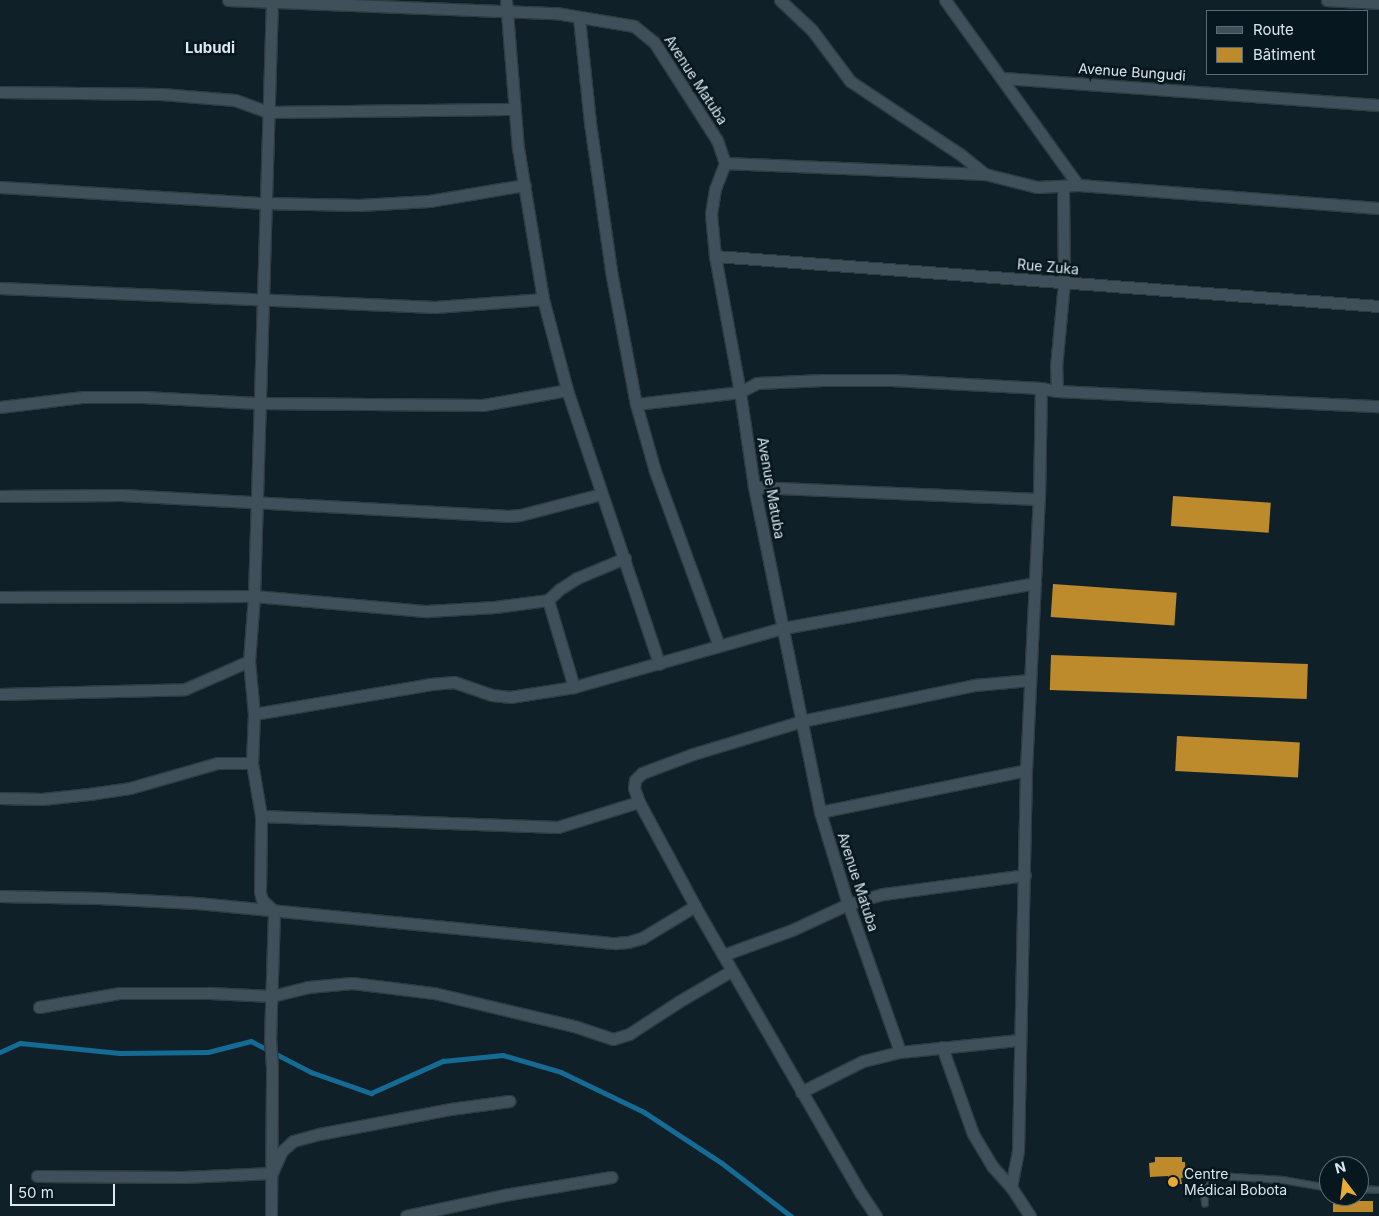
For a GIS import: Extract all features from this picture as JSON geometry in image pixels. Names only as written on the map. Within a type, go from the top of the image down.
[{"type":"street","name":"Avenue Matuba","points":[[228,0],[506,5],[634,26],[654,42],[717,140],[725,163],[714,190],[711,214],[715,256],[740,392],[754,487],[820,812],[848,904],[900,1052]]},
{"type":"street","points":[[271,1216],[272,1067],[270,1040],[274,911],[262,900],[260,892],[261,816],[252,763],[254,714],[249,661],[254,596],[258,403],[264,301],[264,204],[272,0]]},
{"type":"street","points":[[780,0],[812,30],[850,81],[960,154],[985,174]]},
{"type":"street","points":[[945,0],[1078,185]]},
{"type":"street","points":[[1327,0],[1379,3]]},
{"type":"street","points":[[506,5],[514,109],[543,299],[567,390],[660,664]]},
{"type":"street","points":[[579,18],[590,123],[611,271],[636,404],[655,470],[719,646]]},
{"type":"street","name":"Avenue Bungudi","points":[[1002,78],[1379,105]]},
{"type":"street","points":[[0,92],[80,92],[198,97],[235,100],[268,112],[514,109]]},
{"type":"street","points":[[725,163],[985,174],[1037,187],[1078,185],[1379,208]]},
{"type":"street","points":[[0,187],[264,204],[359,205],[429,201],[525,185]]},
{"type":"street","points":[[1058,391],[1056,368],[1064,283],[1063,187]]},
{"type":"street","name":"Rue Zuka","points":[[715,256],[1379,306]]},
{"type":"street","points":[[0,288],[435,307],[543,299]]},
{"type":"street","points":[[636,404],[740,392],[757,383],[823,380],[892,380],[1041,388],[1058,391],[1379,406]]},
{"type":"street","points":[[1011,1187],[1018,1151],[1026,770],[1039,500],[1041,388]]},
{"type":"street","points":[[0,407],[83,397],[143,397],[258,403],[483,405],[499,404],[567,390]]},
{"type":"street","points":[[754,487],[1039,500]]},
{"type":"street","points":[[0,496],[121,494],[508,516],[601,494]]},
{"type":"street","points":[[0,597],[254,596],[427,610],[495,607],[548,600],[560,589],[577,578],[625,558]]},
{"type":"street","points":[[254,714],[431,684],[454,682],[492,695],[510,697],[574,687],[783,628],[1035,583]]},
{"type":"street","points":[[548,600],[574,687]]},
{"type":"street","points":[[0,694],[185,689],[249,661]]},
{"type":"street","points":[[876,1216],[860,1194],[695,906],[639,802],[634,788],[635,780],[642,773],[721,745],[802,721],[958,688],[1030,680]]},
{"type":"street","points":[[0,798],[42,799],[89,794],[130,788],[218,763],[252,763]]},
{"type":"street","points":[[820,812],[1026,770]]},
{"type":"street","points":[[261,816],[558,827],[639,802]]},
{"type":"street","points":[[723,955],[792,930],[848,904],[883,894],[1025,875]]},
{"type":"street","points":[[0,896],[158,901],[616,943],[642,938],[695,906]]},
{"type":"street","points":[[39,1007],[119,993],[210,993],[272,996],[308,987],[352,983],[434,993],[574,1026],[612,1039],[629,1034],[678,1002],[732,971]]},
{"type":"street","points":[[801,1092],[863,1062],[900,1052],[1019,1040]]},
{"type":"street","points":[[942,1047],[973,1134],[992,1166],[1011,1187],[1030,1216]]},
{"type":"street","points":[[272,1172],[282,1152],[293,1141],[319,1134],[450,1109],[508,1101]]},
{"type":"street","points":[[37,1176],[183,1177],[272,1172]]},
{"type":"street","points":[[406,1216],[457,1204],[611,1177]]},
{"type":"lane","points":[[1205,1204],[1204,1187],[1218,1176],[1283,1180],[1319,1186]]},
{"type":"building","points":[[1173,496],[1271,503],[1269,533],[1171,526]]},
{"type":"building","points":[[1053,584],[1177,593],[1174,626],[1051,617]]},
{"type":"building","points":[[1051,655],[1308,664],[1307,699],[1050,690]]},
{"type":"building","points":[[1177,736],[1300,742],[1298,777],[1175,771]]},
{"type":"building","points":[[1155,1157],[1182,1157],[1182,1162],[1185,1162],[1186,1177],[1181,1178],[1182,1184],[1168,1184],[1168,1176],[1150,1177],[1149,1163],[1155,1162]]},
{"type":"building","points":[[1369,1201],[1373,1201],[1373,1212],[1333,1212],[1333,1206],[1369,1206]]},
{"type":"waterway","points":[[0,1052],[20,1043],[120,1053],[208,1052],[251,1041],[311,1072],[371,1093],[443,1061],[503,1055],[561,1072],[644,1112],[722,1163],[791,1216]]},
{"type":"place","name":"Centre Médical Bobota","points":[[1173,1182]]},
{"type":"district","name":"Lubudi","points":[[210,48]]}]
